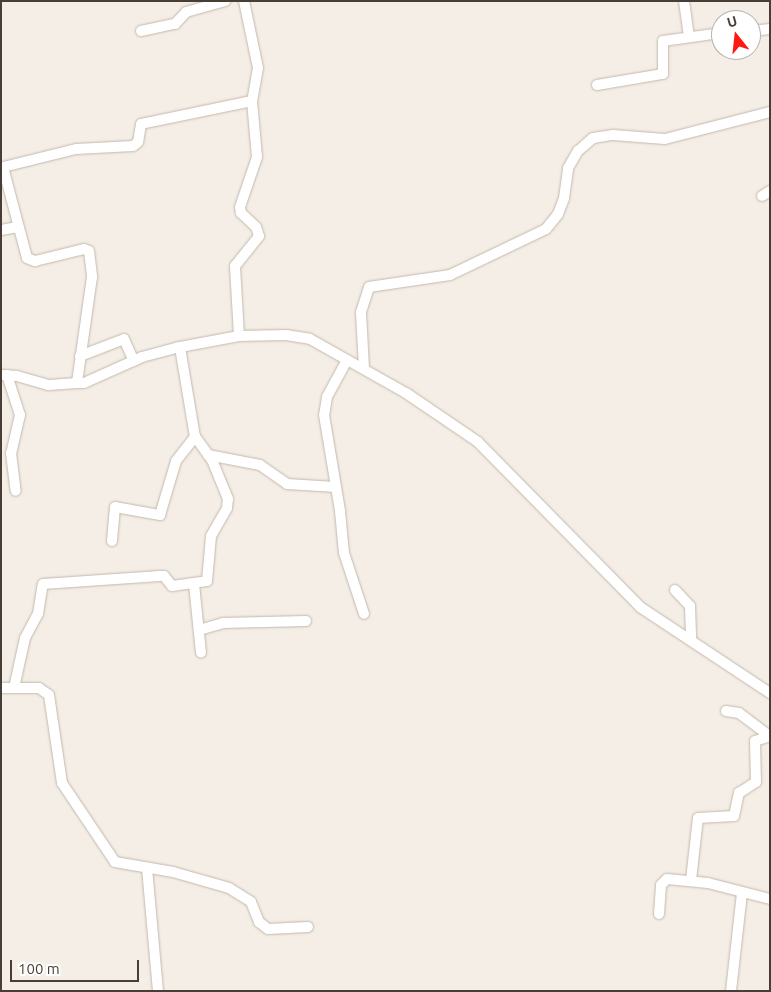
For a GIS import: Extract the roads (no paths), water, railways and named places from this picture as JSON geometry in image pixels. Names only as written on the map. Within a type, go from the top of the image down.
[{"type":"street","points":[[141,30],[175,24],[186,12],[225,1]]},
{"type":"street","points":[[239,336],[235,266],[259,236],[256,227],[241,213],[240,207],[257,157],[252,101],[258,68],[244,1]]},
{"type":"street","points":[[684,1],[689,35]]},
{"type":"street","points":[[597,85],[663,74],[663,41],[689,35],[711,34]]},
{"type":"street","points":[[77,383],[92,278],[89,251],[84,249],[30,261],[18,227],[3,167],[76,149],[133,146],[138,142],[141,124],[252,101]]},
{"type":"street","points":[[364,368],[361,312],[370,287],[450,275],[546,229],[558,214],[564,198],[568,168],[578,151],[593,138],[613,135],[665,139],[770,112]]},
{"type":"street","points":[[1,230],[18,227]]},
{"type":"street","points":[[4,375],[49,385],[77,383],[101,377],[134,361],[180,346],[239,336],[298,337],[323,345],[406,393],[478,442],[533,495],[640,607],[770,693]]},
{"type":"street","points":[[80,356],[124,339],[134,361]]},
{"type":"street","points":[[14,688],[25,638],[38,614],[43,584],[160,576],[172,586],[208,581],[211,536],[228,504],[220,476],[195,437],[180,346]]},
{"type":"street","points":[[347,360],[324,406],[344,553],[364,614]]},
{"type":"street","points":[[4,375],[20,415],[11,453],[16,491]]},
{"type":"street","points":[[112,541],[115,507],[160,515],[176,461],[195,437]]},
{"type":"street","points":[[208,455],[260,465],[286,484],[336,487]]},
{"type":"street","points":[[194,584],[202,653]]},
{"type":"street","points":[[675,590],[690,606],[690,639]]},
{"type":"street","points":[[199,630],[223,623],[306,621]]},
{"type":"street","points":[[1,688],[39,688],[49,695],[58,770],[69,796],[115,862],[202,879],[240,893],[251,902],[259,922],[268,929],[308,927]]},
{"type":"street","points":[[726,711],[739,713],[769,736]]},
{"type":"street","points":[[691,880],[698,818],[734,816],[740,793],[756,782],[755,741],[769,736]]},
{"type":"street","points":[[147,868],[158,991]]},
{"type":"street","points":[[659,914],[663,881],[691,880],[770,899]]},
{"type":"street","points":[[731,991],[742,893]]}]
